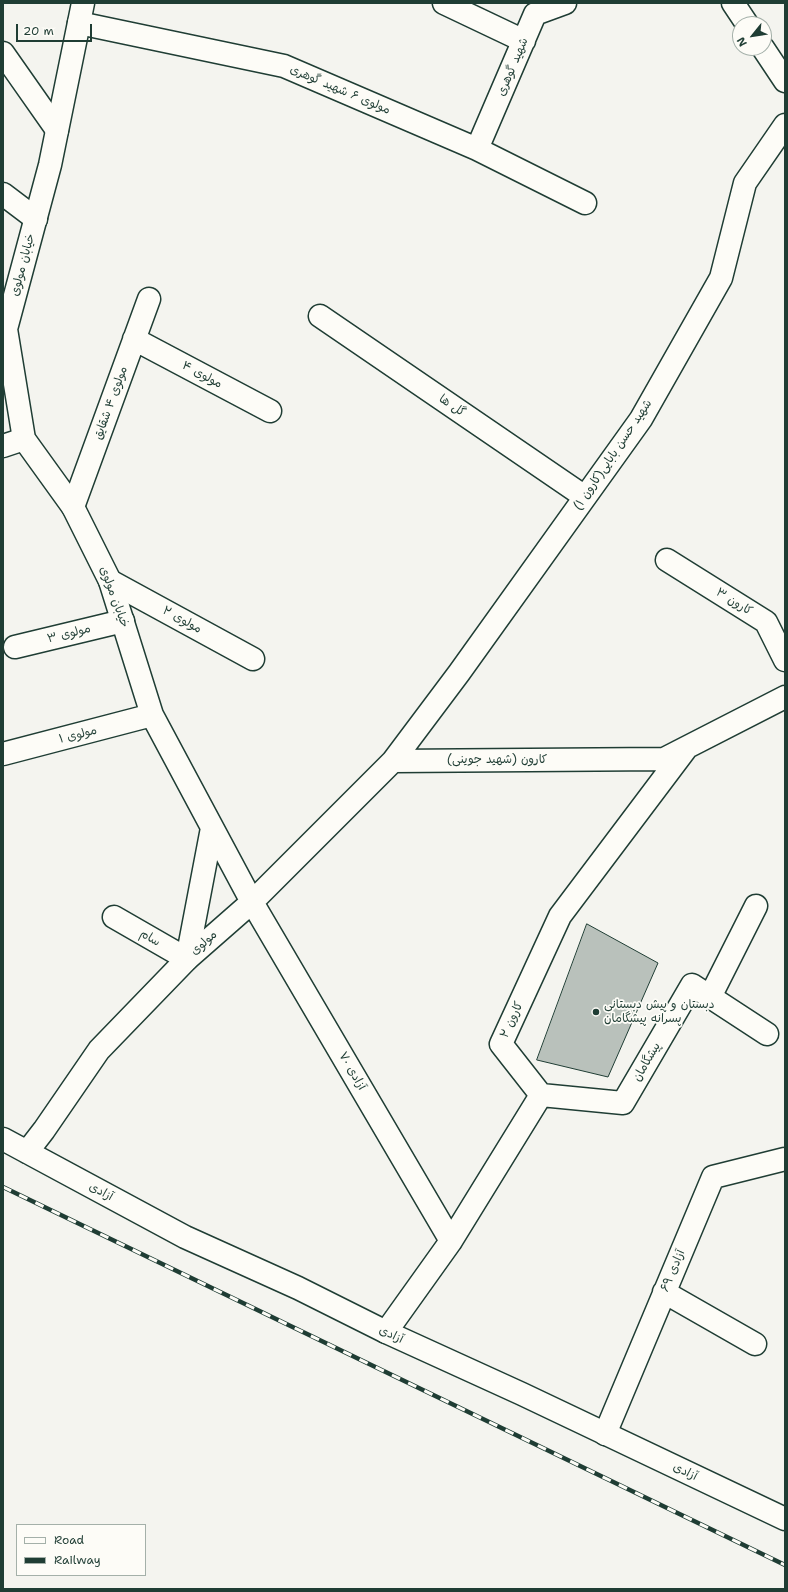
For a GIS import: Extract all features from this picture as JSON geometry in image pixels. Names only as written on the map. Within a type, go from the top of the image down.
[{"type":"street","points":[[444,3],[524,41]]},
{"type":"street","name":"شهید گوهری","points":[[477,149],[535,14],[566,3]]},
{"type":"street","points":[[733,3],[742,16]]},
{"type":"street","name":"خیابان مولوی","points":[[81,13],[50,165],[6,330],[6,346],[24,439],[73,507],[110,581],[152,716]]},
{"type":"street","name":"مولوی ۶ شهید گوهری","points":[[81,13],[284,66],[477,149],[585,204]]},
{"type":"street","points":[[3,53],[57,130]]},
{"type":"street","points":[[768,56],[785,81]]},
{"type":"street","name":"شهید حسن بابایی(کارون ۱)","points":[[393,761],[459,673],[641,419],[721,278],[746,183],[785,125]]},
{"type":"street","points":[[3,194],[36,219]]},
{"type":"street","name":"مولوی ۴ شقایق","points":[[73,507],[149,299]]},
{"type":"street","name":"گل ها","points":[[320,316],[585,497]]},
{"type":"street","name":"مولوی ۴","points":[[134,339],[270,411]]},
{"type":"street","points":[[3,446],[24,439]]},
{"type":"street","name":"کارون ۳","points":[[667,560],[766,622],[785,660]]},
{"type":"street","name":"مولوی ۲","points":[[110,581],[253,659]]},
{"type":"street","name":"مولوی ۳","points":[[15,647],[123,621]]},
{"type":"street","name":"کارون (شهید جوینی)","points":[[393,761],[664,759],[785,697]]},
{"type":"street","points":[[152,716],[252,902],[393,761]]},
{"type":"street","name":"مولوی ۱","points":[[3,754],[152,716]]},
{"type":"street","name":"کارون ۲","points":[[541,1095],[501,1044],[560,916],[688,747]]},
{"type":"street","points":[[187,959],[212,828]]},
{"type":"street","name":"مولوی","points":[[26,1152],[44,1130],[99,1050],[187,959],[252,902]]},
{"type":"street","name":"آزادی ۷۰","points":[[252,902],[451,1241]]},
{"type":"street","points":[[710,997],[756,906]]},
{"type":"street","name":"سام","points":[[114,917],[187,959]]},
{"type":"street","name":"پیشگامان","points":[[541,1095],[623,1103],[692,985],[767,1034]]},
{"type":"street","points":[[386,1332],[451,1241],[541,1095]]},
{"type":"street","name":"آزادی","points":[[3,1140],[185,1237],[298,1288],[386,1332],[522,1394],[785,1519]]},
{"type":"street","points":[[3,1154],[26,1152]]},
{"type":"street","name":"آزادی ۶۹","points":[[605,1434],[713,1177],[785,1159]]},
{"type":"street","points":[[664,1292],[755,1344]]},
{"type":"building","name":"دبستان و پیش دبستانی پسرانه پیشگامان","points":[[587,924],[658,963],[608,1077],[537,1060]]},
{"type":"railway","points":[[3,1187],[785,1565]]},
{"type":"place","name":"دبستان و پیش دبستانی پسرانه پیشگامان","points":[[596,1012]]}]
